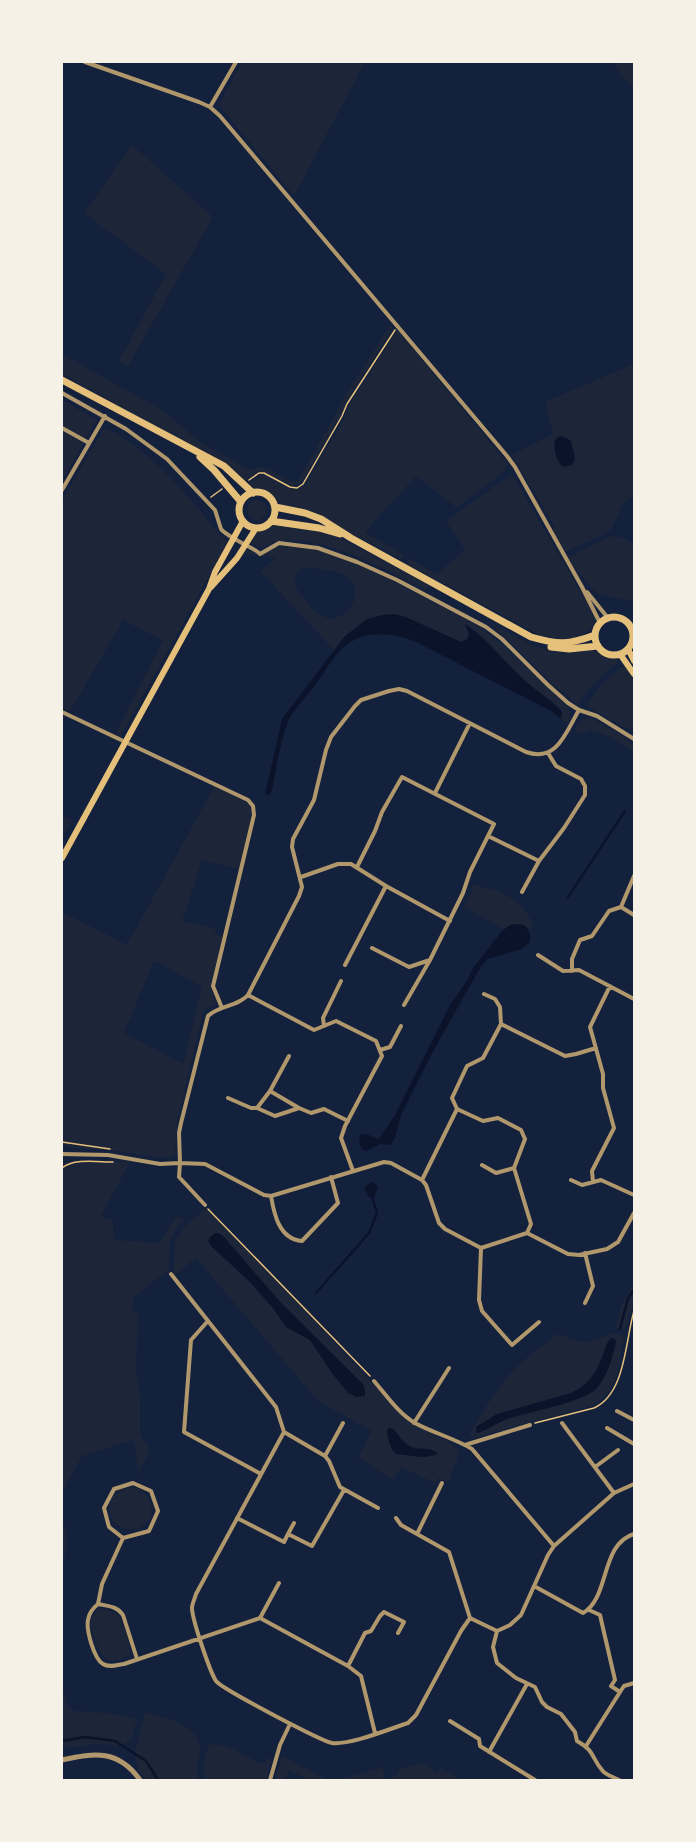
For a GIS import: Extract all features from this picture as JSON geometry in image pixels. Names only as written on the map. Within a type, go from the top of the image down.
[{"type":"main road","points":[[62,380],[193,452],[208,464],[241,502]]},
{"type":"main road","points":[[193,452],[203,455],[228,469],[253,493]]},
{"type":"main road","points":[[253,493],[265,494],[271,499],[275,507],[275,514],[271,521],[267,525],[256,528],[251,527],[243,521],[239,512],[241,502],[246,496],[253,493]]},
{"type":"main road","points":[[275,507],[298,511],[313,516],[531,637],[539,643],[555,648],[598,646]]},
{"type":"main road","points":[[62,858],[209,589],[216,572],[243,521]]},
{"type":"main road","points":[[271,521],[319,528],[351,538]]},
{"type":"main road","points":[[209,589],[233,563],[256,528]]},
{"type":"main road","points":[[608,618],[620,618],[627,622],[633,630],[633,640],[628,649],[620,654],[607,653],[598,646],[595,634],[600,624],[608,618]]},
{"type":"main road","points":[[627,622],[634,618]]},
{"type":"main road","points":[[531,637],[557,644],[568,643],[595,634]]},
{"type":"main road","points":[[628,649],[634,660]]},
{"type":"main road","points":[[620,654],[634,674]]},
{"type":"street","points":[[85,62],[199,102],[210,107],[220,116],[398,326],[515,468],[582,587],[600,624]]},
{"type":"street","points":[[210,107],[236,62]]},
{"type":"street","points":[[62,393],[126,429],[167,459],[216,512],[220,529],[233,539],[258,551],[260,554],[279,543],[318,548],[357,562],[396,580],[478,622],[494,632],[556,693],[579,710],[597,716],[634,738]]},
{"type":"street","points":[[62,490],[104,416]]},
{"type":"street","points":[[62,428],[89,443]]},
{"type":"street","points":[[582,587],[608,618]]},
{"type":"street","points":[[205,1205],[179,1177],[179,1133],[180,1123],[208,1016],[213,1011],[242,1002],[248,995],[299,896],[302,887],[292,847],[293,840],[314,800],[326,750],[331,737],[355,706],[366,698],[399,689],[407,691],[526,752],[535,755],[552,752],[558,745],[579,710]]},
{"type":"street","points":[[62,712],[248,800],[253,806],[254,815],[247,849],[213,986],[222,1008]]},
{"type":"street","points":[[435,793],[470,723]]},
{"type":"street","points":[[522,892],[538,861],[564,828],[585,795],[585,786],[581,779],[556,766],[548,753]]},
{"type":"street","points":[[357,867],[375,831],[382,812],[402,777],[494,824],[470,872],[463,893],[450,921],[404,1005]]},
{"type":"street","points":[[488,836],[538,861]]},
{"type":"street","points":[[300,878],[338,864],[351,864],[386,886],[450,921]]},
{"type":"street","points":[[572,971],[572,959],[580,940],[592,936],[609,911],[621,907],[634,876]]},
{"type":"street","points":[[345,965],[386,886]]},
{"type":"street","points":[[621,907],[634,915]]},
{"type":"street","points":[[372,948],[409,967],[430,960]]},
{"type":"street","points":[[538,955],[563,971],[579,970],[634,999]]},
{"type":"street","points":[[324,1026],[323,1018],[341,981]]},
{"type":"street","points":[[593,1182],[592,1171],[614,1128],[603,1088],[603,1074],[590,1027],[610,986]]},
{"type":"street","points":[[484,994],[495,999],[500,1007],[501,1024],[484,1058],[467,1066],[452,1098],[457,1108],[483,1121],[498,1118],[521,1130],[524,1134],[525,1139],[514,1168],[531,1224],[527,1233]]},
{"type":"street","points":[[248,995],[314,1030],[336,1022],[376,1041],[382,1056],[348,1121],[341,1138],[352,1171]]},
{"type":"street","points":[[501,1024],[565,1056],[596,1048]]},
{"type":"street","points":[[380,1050],[390,1047],[401,1026]]},
{"type":"street","points":[[257,1108],[270,1091],[289,1056]]},
{"type":"street","points":[[270,1091],[299,1108],[311,1113],[324,1109],[348,1121]]},
{"type":"street","points":[[228,1098],[275,1116],[299,1108]]},
{"type":"street","points":[[422,1180],[457,1108]]},
{"type":"street","points":[[62,1154],[108,1155],[160,1164],[205,1164],[264,1194],[271,1196],[384,1162],[391,1163],[422,1180],[426,1185],[439,1223],[445,1229],[481,1248],[527,1233],[568,1254],[607,1249],[618,1242],[634,1213]]},
{"type":"street","points":[[482,1165],[496,1173],[514,1168]]},
{"type":"street","points":[[271,1196],[278,1225],[294,1241],[302,1241],[338,1203],[331,1177]]},
{"type":"street","points":[[571,1180],[582,1185],[602,1180],[634,1195]]},
{"type":"street","points":[[481,1248],[479,1300],[482,1311],[512,1345],[539,1322]]},
{"type":"street","points":[[585,1253],[593,1286],[585,1303]]},
{"type":"street","points":[[170,1274],[276,1407],[284,1432],[326,1456],[340,1487],[378,1508]]},
{"type":"street","points":[[207,1322],[191,1340],[184,1432],[261,1474]]},
{"type":"street","points":[[414,1423],[449,1368]]},
{"type":"street","points":[[374,1381],[403,1414],[414,1423],[472,1449],[554,1546]]},
{"type":"street","points":[[617,1411],[634,1420]]},
{"type":"street","points":[[326,1456],[343,1423]]},
{"type":"street","points":[[562,1423],[614,1494]]},
{"type":"street","points":[[465,1445],[530,1425]]},
{"type":"street","points":[[608,1428],[634,1444]]},
{"type":"street","points":[[284,1432],[196,1594],[192,1608],[211,1672],[217,1682],[290,1724],[330,1742],[342,1743],[408,1723],[416,1715],[461,1631],[470,1618]]},
{"type":"street","points":[[595,1467],[618,1450]]},
{"type":"street","points":[[133,1483],[152,1492],[158,1511],[149,1531],[123,1538],[109,1527],[104,1508],[114,1489],[133,1483]]},
{"type":"street","points":[[418,1534],[442,1483]]},
{"type":"street","points":[[497,1631],[510,1625],[521,1615],[548,1555],[554,1546],[614,1494],[634,1484]]},
{"type":"street","points":[[288,1534],[312,1546],[344,1490]]},
{"type":"street","points":[[237,1518],[284,1542],[294,1523]]},
{"type":"street","points":[[396,1518],[400,1525],[449,1552],[470,1618],[497,1631]]},
{"type":"street","points":[[534,1586],[583,1613],[590,1610],[602,1585],[608,1564],[622,1540],[634,1534]]},
{"type":"street","points":[[123,1538],[102,1584],[98,1604],[92,1609],[88,1619],[88,1630],[97,1659],[104,1665],[111,1666],[260,1618],[279,1583]]},
{"type":"street","points":[[98,1604],[113,1607],[120,1610],[124,1615],[137,1658]]},
{"type":"street","points":[[590,1610],[600,1615],[615,1680],[611,1686],[620,1692]]},
{"type":"street","points":[[348,1666],[365,1633],[371,1631],[384,1612],[404,1622],[398,1632]]},
{"type":"street","points":[[260,1618],[348,1666],[361,1676],[376,1733]]},
{"type":"street","points":[[497,1631],[493,1647],[497,1663],[516,1678],[535,1687],[542,1702],[547,1707],[561,1714],[575,1732],[577,1741],[586,1746],[592,1752],[602,1771],[619,1780]]},
{"type":"street","points":[[489,1752],[527,1684]]},
{"type":"street","points":[[586,1746],[624,1686],[634,1684]]},
{"type":"street","points":[[450,1721],[478,1739],[480,1746],[535,1780]]},
{"type":"street","points":[[270,1780],[280,1745],[290,1724]]},
{"type":"street","points":[[62,1760],[90,1754],[108,1755],[126,1765],[140,1780]]},
{"type":"path","points":[[244,484],[261,473],[266,474],[290,487],[297,488],[303,484],[342,416],[347,404],[398,326]]},
{"type":"path","points":[[206,501],[227,486]]},
{"type":"path","points":[[62,1142],[108,1148],[114,1151]]},
{"type":"path","points":[[62,1168],[85,1162],[120,1162]]},
{"type":"path","points":[[205,1205],[374,1381]]},
{"type":"path","points":[[530,1425],[594,1408],[603,1404],[612,1393],[618,1379],[634,1311]]},
{"type":"shaded area","points":[[242,62],[365,62],[294,196],[219,105]]},
{"type":"shaded area","points":[[612,62],[634,62],[634,90]]},
{"type":"shaded area","points":[[132,145],[213,217],[128,366],[119,361],[166,274],[84,213]]},
{"type":"shaded area","points":[[390,325],[393,328],[345,404],[342,413],[302,482],[297,485],[291,485],[262,471],[257,472],[245,482],[229,466],[62,374],[62,354],[160,409],[198,441],[250,470],[263,467],[294,482],[298,480],[341,403]]},
{"type":"shaded area","points":[[396,332],[399,332],[508,464],[505,468],[506,470],[457,508],[416,476],[365,532],[404,555],[401,559],[306,510],[281,505],[269,492],[251,487],[247,484],[262,474],[289,488],[294,489],[305,485],[343,420],[349,405]]},
{"type":"shaded area","points":[[634,364],[634,495],[622,507],[610,530],[565,552],[552,530],[555,527],[511,455],[553,434],[545,402]],"holes":[[[556,437],[566,437],[572,443],[571,447],[575,453],[561,465],[555,451],[554,444]]]},
{"type":"shaded area","points":[[62,400],[96,421],[62,482]]},
{"type":"shaded area","points":[[104,428],[126,440],[158,466],[180,488],[228,542],[121,736],[116,733],[163,640],[123,620],[70,711],[62,707],[62,500]]},
{"type":"shaded area","points":[[561,436],[571,441],[575,456],[574,462],[571,465],[563,467],[557,458],[554,447],[555,440]]},
{"type":"shaded area","points":[[512,474],[595,616],[595,624],[585,634],[566,639],[545,638],[407,564],[408,558],[437,574],[465,550],[446,521]]},
{"type":"shaded area","points":[[253,500],[261,500],[267,506],[267,514],[261,520],[253,520],[247,514],[247,506]]},
{"type":"shaded area","points":[[281,523],[335,535],[429,585],[425,590],[354,555],[315,543],[278,541],[262,548],[249,543],[258,530]]},
{"type":"shaded area","points":[[610,536],[627,539],[634,546],[634,602],[597,594],[572,565],[568,558]]},
{"type":"shaded area","points":[[282,546],[316,549],[336,555],[381,575],[463,617],[498,641],[566,705],[570,713],[569,721],[566,722],[561,719],[562,711],[558,707],[529,684],[483,638],[466,624],[469,634],[467,639],[461,642],[422,625],[345,636],[334,650],[260,571],[276,558],[244,553],[246,549],[253,552],[262,553]],"holes":[[[309,567],[337,572],[352,582],[355,590],[355,598],[352,606],[339,617],[331,618],[320,615],[297,590],[295,575],[301,569]]]},
{"type":"shaded area","points":[[394,614],[406,617],[461,642],[467,639],[469,634],[465,624],[482,638],[533,688],[558,708],[562,712],[561,719],[551,711],[416,642],[391,635],[382,634],[364,636],[348,644],[339,652],[291,716],[283,737],[272,790],[270,794],[265,794],[282,719],[345,636],[367,619],[382,615]]},
{"type":"shaded area","points":[[491,624],[539,648],[562,653],[593,650],[604,655],[615,656],[619,662],[596,682],[578,705],[555,686]]},
{"type":"shaded area","points":[[625,665],[634,677],[634,729],[626,728],[586,706],[603,683]]},
{"type":"shaded area","points":[[591,718],[622,735],[634,745],[634,753],[619,742],[597,732],[591,730],[588,732],[577,733],[575,728],[582,719]]},
{"type":"shaded area","points":[[214,787],[247,802],[252,815],[250,834],[240,869],[202,860],[182,921],[216,929],[215,934],[223,936],[211,985],[216,1004],[206,1009],[203,1013],[177,1122],[175,1154],[172,1157],[161,1158],[109,1150],[71,1148],[62,1145],[62,912],[127,945]],"holes":[[[154,960],[202,987],[183,1064],[124,1033]]]},
{"type":"shaded area","points":[[62,816],[72,820],[62,839]]},
{"type":"shaded area","points":[[472,885],[492,889],[510,897],[525,910],[533,929],[512,926],[505,929],[463,907],[472,891]]},
{"type":"shaded area","points":[[510,925],[523,925],[527,928],[530,934],[530,942],[522,949],[488,959],[482,965],[412,1092],[401,1115],[393,1141],[390,1145],[380,1144],[367,1151],[362,1150],[359,1135],[366,1134],[379,1139],[395,1115],[450,1005],[466,982],[473,968],[502,931]]},
{"type":"shaded area","points":[[86,1160],[130,1162],[101,1216],[113,1220],[113,1233],[115,1240],[159,1243],[177,1216],[185,1220],[175,1232],[170,1243],[169,1271],[149,1284],[139,1295],[134,1295],[132,1312],[138,1312],[136,1371],[140,1398],[140,1432],[144,1441],[148,1445],[148,1454],[138,1474],[135,1443],[132,1440],[82,1456],[62,1493],[62,1163]]},
{"type":"shaded area","points":[[372,1182],[376,1184],[378,1188],[373,1200],[368,1196],[364,1187]]},
{"type":"shaded area","points":[[206,1208],[326,1333],[406,1420],[452,1444],[459,1452],[448,1482],[438,1478],[435,1483],[401,1467],[394,1479],[391,1479],[359,1457],[372,1431],[318,1401],[196,1258],[173,1276],[175,1241],[184,1227]],"holes":[[[223,1236],[282,1304],[339,1362],[332,1373],[310,1340],[286,1327],[273,1308],[250,1282],[228,1260],[217,1252]],[[392,1428],[410,1447],[430,1449],[438,1454],[428,1457],[416,1457],[393,1451],[389,1429]]]},
{"type":"shaded area","points":[[215,1233],[219,1233],[223,1236],[282,1304],[363,1384],[365,1396],[357,1397],[348,1393],[332,1373],[310,1340],[286,1327],[273,1308],[250,1282],[211,1246],[208,1241]]},
{"type":"shaded area","points":[[634,1284],[634,1302],[625,1330],[616,1328],[621,1305]]},
{"type":"shaded area","points":[[615,1333],[624,1335],[619,1366],[614,1383],[603,1398],[594,1405],[473,1438],[471,1437],[470,1433],[494,1395],[508,1377],[527,1357],[557,1334],[585,1343]],"holes":[[[608,1341],[616,1342],[608,1368],[602,1380],[598,1387],[587,1395],[501,1421],[477,1433],[475,1430],[497,1414],[571,1393],[586,1383],[596,1372]]]},
{"type":"shaded area","points":[[612,1338],[615,1339],[616,1342],[609,1366],[601,1383],[590,1393],[569,1402],[510,1418],[477,1433],[476,1427],[497,1414],[571,1393],[579,1388],[596,1372],[608,1341]]},
{"type":"shaded area","points":[[389,1428],[393,1429],[408,1446],[429,1449],[438,1454],[424,1457],[396,1454],[392,1449],[389,1440],[387,1431]]},
{"type":"shaded area","points":[[131,1487],[139,1489],[150,1500],[151,1515],[147,1522],[141,1527],[127,1529],[119,1526],[112,1520],[109,1509],[111,1501],[117,1493]]},
{"type":"shaded area","points":[[62,1515],[67,1545],[65,1557],[62,1563]]},
{"type":"shaded area","points":[[99,1608],[118,1614],[129,1644],[130,1655],[123,1659],[111,1660],[106,1658],[102,1655],[96,1644],[91,1626],[91,1619]]},
{"type":"shaded area","points":[[62,1683],[67,1704],[73,1711],[113,1714],[137,1720],[131,1738],[120,1746],[97,1744],[62,1748]]},
{"type":"shaded area","points":[[149,1713],[182,1724],[195,1735],[199,1741],[200,1750],[197,1768],[199,1780],[147,1780],[138,1770],[135,1751],[145,1714]]},
{"type":"shaded area","points":[[214,1744],[227,1746],[258,1762],[264,1763],[269,1757],[271,1759],[266,1780],[205,1780],[203,1766],[208,1746]]},
{"type":"shaded area","points":[[282,1756],[328,1780],[309,1780],[289,1770],[284,1780],[275,1780]]},
{"type":"shaded area","points":[[423,1763],[436,1773],[440,1768],[462,1780],[393,1780],[392,1776],[397,1776],[400,1769]]},
{"type":"shaded area","points":[[382,1767],[386,1780],[339,1780]]},
{"type":"waterway","points":[[568,897],[625,811]]},
{"type":"waterway","points":[[316,1293],[369,1233],[377,1213],[373,1200]]},
{"type":"waterway","points":[[620,1329],[628,1298],[634,1290]]},
{"type":"waterway","points":[[62,1741],[85,1737],[115,1741],[146,1761],[158,1780]]}]
